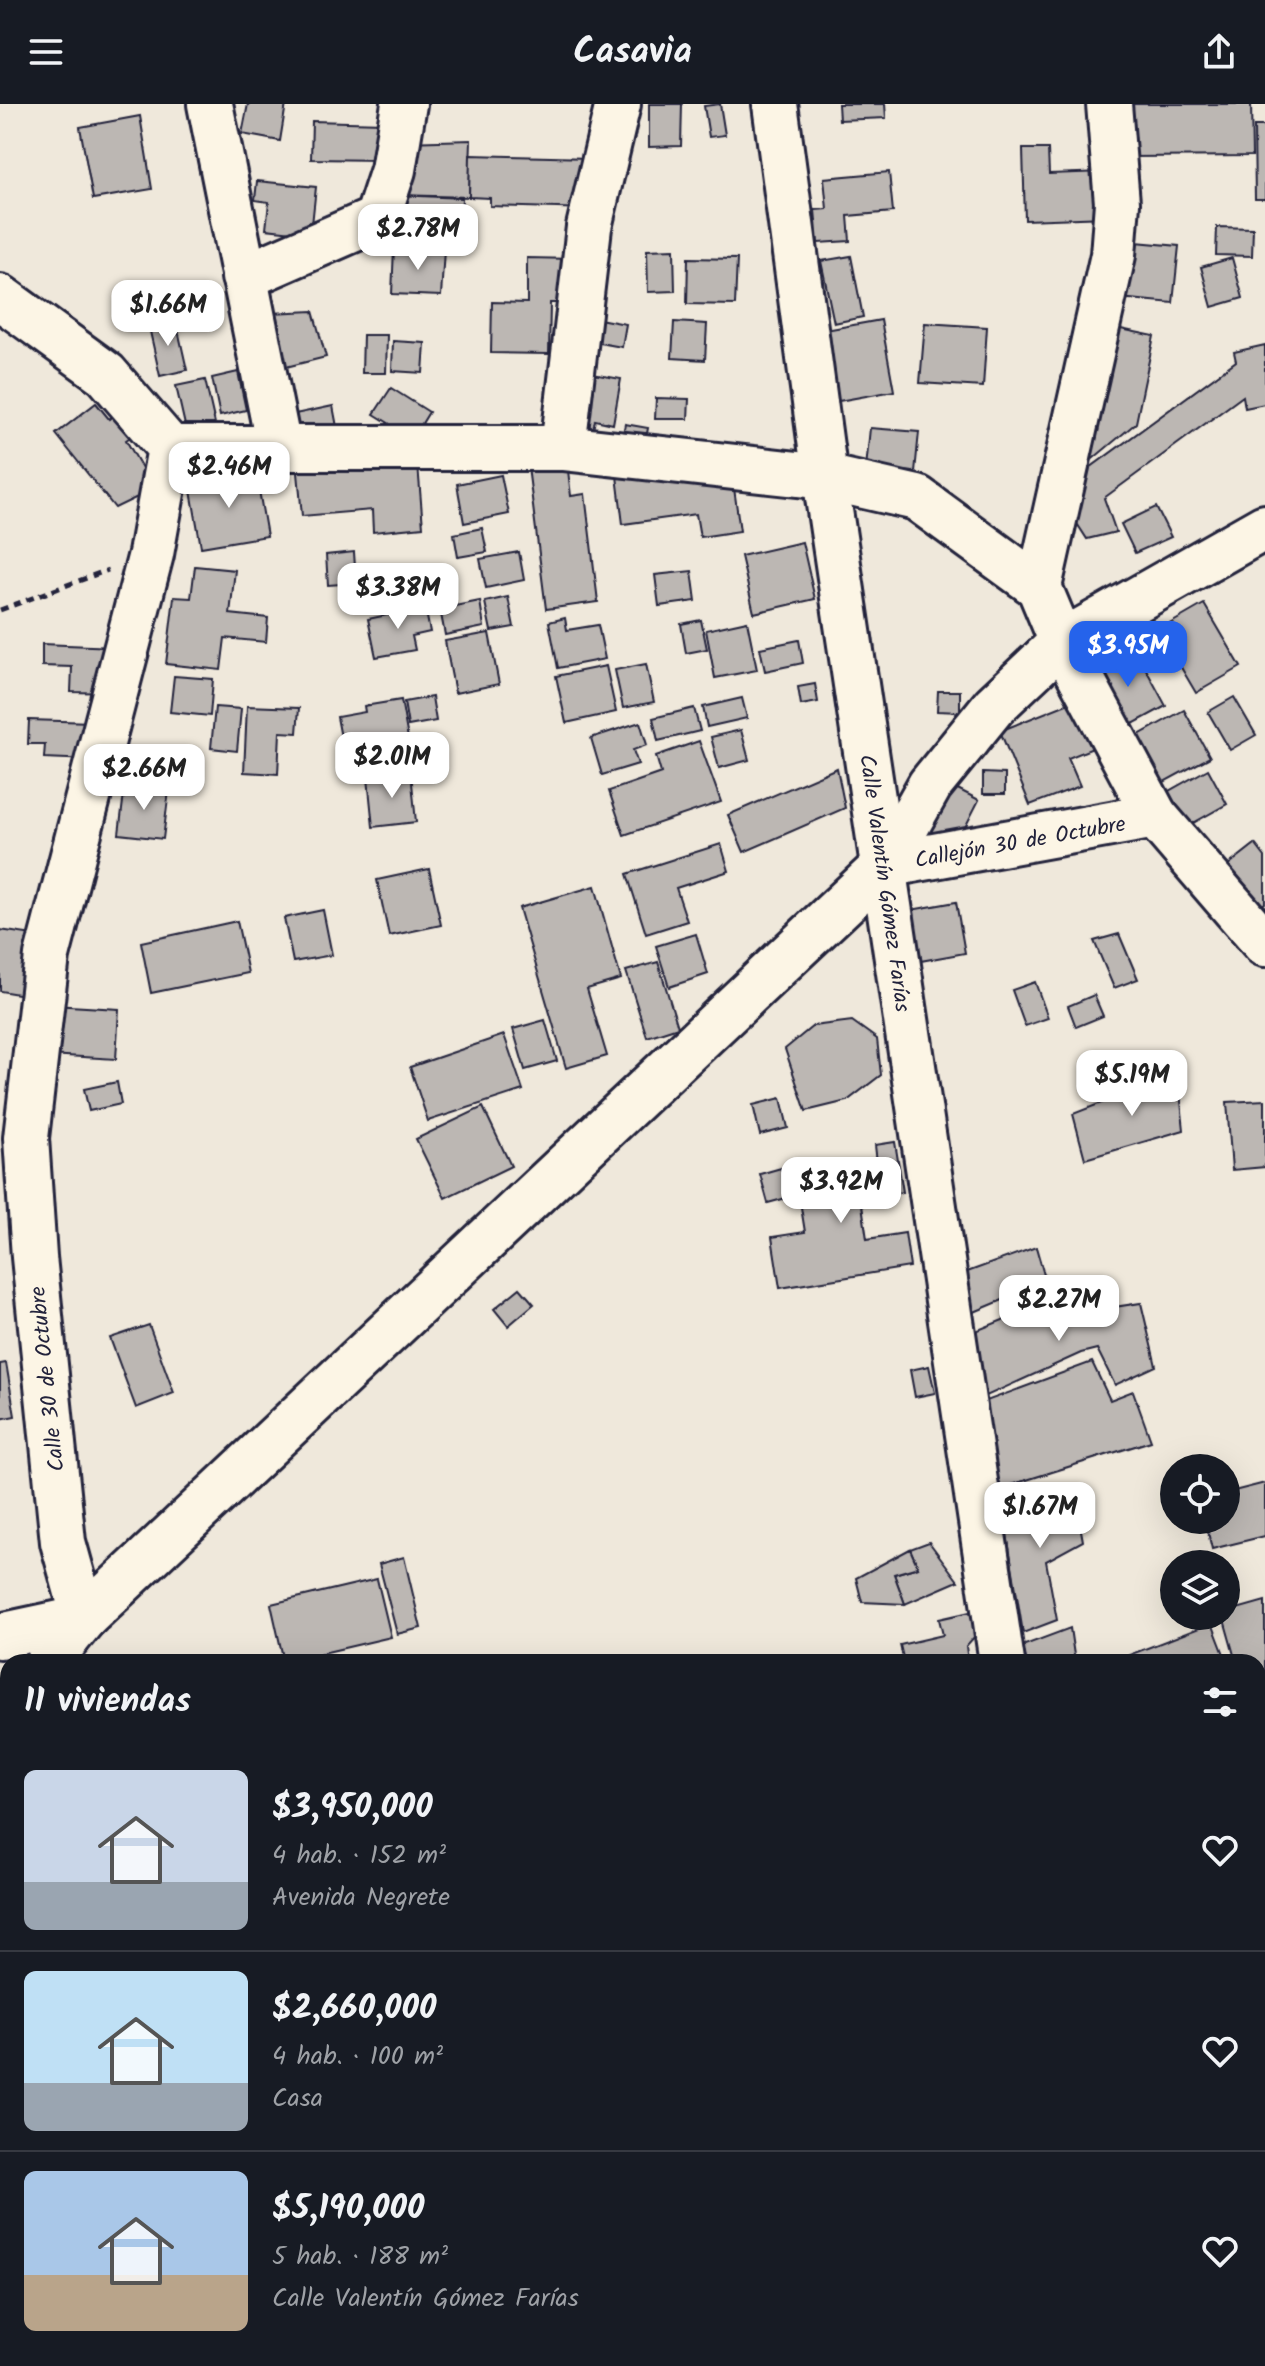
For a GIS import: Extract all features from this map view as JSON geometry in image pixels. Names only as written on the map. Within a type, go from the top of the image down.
[{"type":"street","points":[[210,104],[279,448]]},
{"type":"street","points":[[244,277],[377,219],[393,170],[404,104]]},
{"type":"street","points":[[563,448],[589,227],[618,104]]},
{"type":"street","name":"Calle Valentín Gómez Farías","points":[[775,104],[825,477],[1001,1654]]},
{"type":"street","points":[[1039,587],[1113,255],[1117,203],[1109,104]]},
{"type":"street","points":[[0,297],[106,374],[170,448],[563,448],[825,477],[917,498],[1039,587],[1062,642],[1155,816],[1265,944]]},
{"type":"street","name":"Calle 30 de Octubre","points":[[84,1618],[63,1542],[35,1272],[26,1138],[47,956],[151,554],[170,448]]},
{"type":"street","points":[[55,1654],[84,1618],[885,865],[939,774],[994,706],[1062,642],[1265,527]]},
{"type":"street","name":"Callejón 30 de Octubre","points":[[885,865],[1155,816]]},
{"type":"street","points":[[0,1636],[84,1618]]},
{"type":"path","points":[[0,610],[151,554]]},
{"type":"building","points":[[248,104],[286,104],[280,141],[242,134]]},
{"type":"building","points":[[649,104],[682,104],[681,146],[649,147]]},
{"type":"building","points":[[720,104],[725,135],[709,137],[704,106]]},
{"type":"building","points":[[838,104],[885,104],[886,118],[839,120]]},
{"type":"building","points":[[1131,104],[1251,104],[1252,156],[1131,157]]},
{"type":"building","points":[[140,116],[152,189],[93,199],[80,127]]},
{"type":"building","points":[[312,121],[383,123],[382,160],[311,159]]},
{"type":"building","points":[[1254,126],[1265,126],[1265,199],[1255,199]]},
{"type":"building","points":[[471,140],[469,197],[397,195],[405,142]]},
{"type":"building","points":[[1023,149],[1048,149],[1049,174],[1106,172],[1107,217],[1025,220]]},
{"type":"building","points":[[470,155],[591,158],[589,209],[490,206],[490,198],[469,197]]},
{"type":"building","points":[[889,172],[893,212],[848,216],[850,241],[818,243],[815,210],[827,209],[824,178]]},
{"type":"building","points":[[257,181],[316,187],[311,234],[266,229],[269,202],[255,200]]},
{"type":"building","points":[[397,195],[462,198],[460,251],[394,248]]},
{"type":"building","points":[[1217,227],[1253,228],[1252,256],[1216,255]]},
{"type":"building","points":[[1125,241],[1179,246],[1173,303],[1119,298]]},
{"type":"building","points":[[394,248],[444,250],[441,296],[392,294]]},
{"type":"building","points":[[674,249],[675,291],[648,292],[647,250]]},
{"type":"building","points":[[851,256],[863,317],[834,323],[821,261]]},
{"type":"building","points":[[527,258],[575,259],[574,303],[550,303],[549,354],[491,353],[492,302],[527,303]]},
{"type":"building","points":[[688,258],[737,259],[735,305],[687,304]]},
{"type":"building","points":[[1232,258],[1243,298],[1212,307],[1201,267]]},
{"type":"building","points":[[313,311],[326,357],[286,367],[271,313]]},
{"type":"building","points":[[599,319],[626,324],[622,347],[594,342]]},
{"type":"building","points":[[881,320],[894,391],[833,402],[820,331]]},
{"type":"building","points":[[176,321],[187,370],[160,376],[149,327]]},
{"type":"building","points":[[674,322],[707,324],[705,360],[672,358]]},
{"type":"building","points":[[925,323],[987,327],[983,387],[920,383]]},
{"type":"building","points":[[1116,328],[1154,336],[1136,423],[1088,463]]},
{"type":"building","points":[[363,335],[387,335],[386,373],[362,373]]},
{"type":"building","points":[[393,341],[425,343],[423,373],[392,371]]},
{"type":"building","points":[[1265,345],[1265,404],[1245,408],[1243,396],[1104,498],[1116,532],[1087,539],[1067,508],[1083,473],[1236,361],[1234,352]]},
{"type":"building","points":[[238,372],[246,410],[220,416],[212,378]]},
{"type":"building","points":[[587,373],[621,379],[613,424],[595,420],[591,439],[575,436]]},
{"type":"building","points":[[205,380],[216,428],[187,434],[176,386]]},
{"type":"building","points":[[391,388],[429,412],[413,438],[374,414]]},
{"type":"building","points":[[656,398],[689,399],[688,419],[655,419]]},
{"type":"building","points":[[96,403],[109,419],[115,414],[132,436],[126,440],[154,489],[115,508],[56,434]]},
{"type":"building","points":[[333,406],[338,432],[300,440],[295,414]]},
{"type":"building","points":[[625,424],[648,428],[644,449],[621,445]]},
{"type":"building","points":[[870,428],[919,432],[915,472],[866,468]]},
{"type":"building","points":[[417,452],[423,527],[373,532],[372,510],[302,516],[297,462]]},
{"type":"building","points":[[615,460],[732,474],[740,531],[700,537],[696,514],[623,524]]},
{"type":"building","points":[[567,462],[571,496],[585,494],[598,602],[546,609],[528,467]]},
{"type":"building","points":[[256,473],[267,536],[201,547],[190,485]]},
{"type":"building","points":[[501,475],[509,514],[464,523],[457,484]]},
{"type":"building","points":[[1156,507],[1171,537],[1135,553],[1121,524]]},
{"type":"building","points":[[482,528],[487,552],[458,557],[454,534]]},
{"type":"building","points":[[802,542],[815,599],[754,613],[741,556]]},
{"type":"building","points":[[354,552],[356,583],[328,585],[326,555]]},
{"type":"building","points":[[519,552],[524,580],[486,588],[480,559]]},
{"type":"building","points":[[195,566],[235,570],[230,614],[268,618],[266,642],[225,638],[221,670],[166,664],[174,597],[191,598]]},
{"type":"building","points":[[377,568],[378,576],[394,572],[400,602],[367,608],[360,571]]},
{"type":"building","points":[[692,571],[696,601],[659,606],[655,575]]},
{"type":"building","points":[[508,597],[514,627],[491,631],[485,602]]},
{"type":"building","points":[[480,601],[484,627],[445,635],[440,609]]},
{"type":"building","points":[[1204,604],[1241,667],[1196,693],[1159,630]]},
{"type":"building","points":[[425,607],[430,632],[412,636],[415,650],[376,657],[368,619]]},
{"type":"building","points":[[565,618],[567,630],[598,625],[605,659],[558,668],[549,622]]},
{"type":"building","points":[[701,620],[707,649],[686,653],[681,624]]},
{"type":"building","points":[[747,621],[757,670],[715,678],[706,630]]},
{"type":"building","points":[[489,633],[499,684],[455,693],[445,641]]},
{"type":"building","points":[[799,640],[803,663],[765,671],[760,648]]},
{"type":"building","points":[[42,644],[115,647],[113,693],[71,692],[72,667],[42,666]]},
{"type":"building","points":[[1135,649],[1166,706],[1122,730],[1090,673]]},
{"type":"building","points":[[646,664],[654,702],[623,708],[615,670]]},
{"type":"building","points":[[606,666],[616,712],[566,723],[556,676]]},
{"type":"building","points":[[174,676],[213,679],[210,716],[170,712]]},
{"type":"building","points":[[815,684],[818,702],[801,705],[798,687]]},
{"type":"building","points":[[938,691],[960,691],[960,712],[937,711]]},
{"type":"building","points":[[432,697],[436,721],[408,726],[404,702]]},
{"type":"building","points":[[1234,697],[1256,735],[1230,750],[1208,712]]},
{"type":"building","points":[[742,698],[747,718],[707,727],[703,707]]},
{"type":"building","points":[[1079,699],[1098,746],[1068,758],[1080,786],[1030,805],[1000,731]]},
{"type":"building","points":[[401,700],[412,760],[376,767],[372,748],[344,753],[337,717],[365,712],[364,706]]},
{"type":"building","points":[[247,706],[299,708],[297,733],[280,732],[278,774],[244,772]]},
{"type":"building","points":[[215,707],[241,709],[237,751],[211,748]]},
{"type":"building","points":[[694,708],[700,731],[658,741],[653,718]]},
{"type":"building","points":[[1184,710],[1210,757],[1155,787],[1130,740]]},
{"type":"building","points":[[29,720],[92,722],[91,760],[44,758],[45,744],[28,744]]},
{"type":"building","points":[[640,722],[647,745],[633,750],[638,764],[602,775],[591,738]]},
{"type":"building","points":[[741,730],[749,760],[719,768],[711,737]]},
{"type":"building","points":[[699,741],[721,802],[624,835],[609,791],[661,773],[656,756]]},
{"type":"building","points":[[837,768],[845,808],[744,852],[728,815]]},
{"type":"building","points":[[1208,769],[1227,804],[1179,831],[1160,796]]},
{"type":"building","points":[[411,773],[416,822],[373,827],[368,778]]},
{"type":"building","points":[[983,773],[1005,774],[1005,794],[983,794]]},
{"type":"building","points":[[946,783],[979,800],[954,849],[921,832]]},
{"type":"building","points":[[125,785],[169,790],[163,839],[119,834]]},
{"type":"building","points":[[721,844],[729,871],[676,888],[687,921],[646,934],[627,874]]},
{"type":"building","points":[[1255,844],[1265,857],[1265,903],[1250,915],[1218,873]]},
{"type":"building","points":[[429,869],[441,925],[389,936],[377,880]]},
{"type":"building","points":[[595,886],[621,979],[587,989],[607,1056],[566,1068],[519,908]]},
{"type":"building","points":[[956,902],[965,953],[915,962],[905,911]]},
{"type":"building","points":[[323,910],[332,955],[293,962],[284,918]]},
{"type":"building","points":[[237,921],[248,973],[151,993],[141,942]]},
{"type":"building","points":[[0,930],[40,936],[30,996],[0,991]]},
{"type":"building","points":[[696,934],[708,974],[669,987],[656,946]]},
{"type":"building","points":[[1119,934],[1138,979],[1114,988],[1094,941]]},
{"type":"building","points":[[658,962],[678,1027],[647,1037],[626,971]]},
{"type":"building","points":[[1035,982],[1048,1018],[1025,1026],[1012,990]]},
{"type":"building","points":[[1094,995],[1103,1016],[1076,1027],[1068,1006]]},
{"type":"building","points":[[52,1005],[119,1009],[116,1059],[49,1055]]},
{"type":"building","points":[[545,1020],[557,1061],[525,1070],[513,1029]]},
{"type":"building","points":[[852,1021],[877,1039],[881,1075],[847,1101],[806,1111],[785,1049],[813,1026]]},
{"type":"building","points":[[504,1035],[523,1090],[428,1121],[410,1067]]},
{"type":"building","points":[[1178,1073],[1184,1130],[1085,1159],[1073,1114]]},
{"type":"building","points":[[117,1082],[121,1104],[89,1111],[84,1089]]},
{"type":"building","points":[[781,1098],[788,1128],[760,1135],[753,1105]]},
{"type":"building","points":[[1265,1100],[1265,1167],[1232,1170],[1227,1102]]},
{"type":"building","points":[[483,1107],[511,1166],[445,1198],[416,1139]]},
{"type":"building","points":[[895,1142],[903,1192],[861,1198],[867,1239],[905,1233],[910,1267],[780,1288],[772,1237],[805,1232],[796,1176],[877,1163],[875,1145]]},
{"type":"building","points":[[781,1168],[790,1197],[768,1203],[760,1174]]},
{"type":"building","points":[[1036,1247],[1046,1282],[955,1320],[948,1279]]},
{"type":"building","points":[[520,1288],[534,1304],[508,1326],[494,1309]]},
{"type":"building","points":[[1057,1298],[1068,1314],[1141,1303],[1156,1366],[1115,1385],[1097,1349],[1081,1353],[984,1397],[961,1337]]},
{"type":"building","points":[[149,1325],[174,1393],[136,1408],[110,1338]]},
{"type":"building","points":[[1092,1362],[1110,1400],[1133,1391],[1151,1441],[1001,1488],[978,1404]]},
{"type":"building","points":[[6,1363],[15,1416],[0,1419],[0,1364]]},
{"type":"building","points":[[929,1366],[935,1393],[915,1397],[910,1370]]},
{"type":"building","points":[[1265,1483],[1265,1536],[1212,1549],[1208,1534],[1240,1534],[1240,1489]]},
{"type":"building","points":[[1073,1486],[1083,1541],[1046,1561],[1057,1620],[1023,1633],[1003,1510]]},
{"type":"building","points":[[929,1542],[958,1581],[905,1604],[894,1574],[918,1567],[910,1549]]},
{"type":"building","points":[[910,1549],[918,1567],[894,1574],[905,1604],[862,1602],[856,1578]]},
{"type":"building","points":[[404,1557],[421,1628],[397,1634],[379,1564]]},
{"type":"building","points":[[377,1579],[391,1637],[318,1654],[282,1654],[271,1604]]},
{"type":"building","points":[[1265,1601],[1265,1654],[1234,1654],[1227,1630],[1240,1630],[1240,1608]]},
{"type":"building","points":[[970,1612],[976,1635],[966,1646],[967,1654],[902,1654],[900,1645],[943,1635],[939,1619]]},
{"type":"building","points":[[1070,1628],[1074,1654],[1024,1654],[1022,1646]]},
{"type":"building","points":[[1194,1630],[1215,1630],[1224,1654],[1132,1654]]}]
